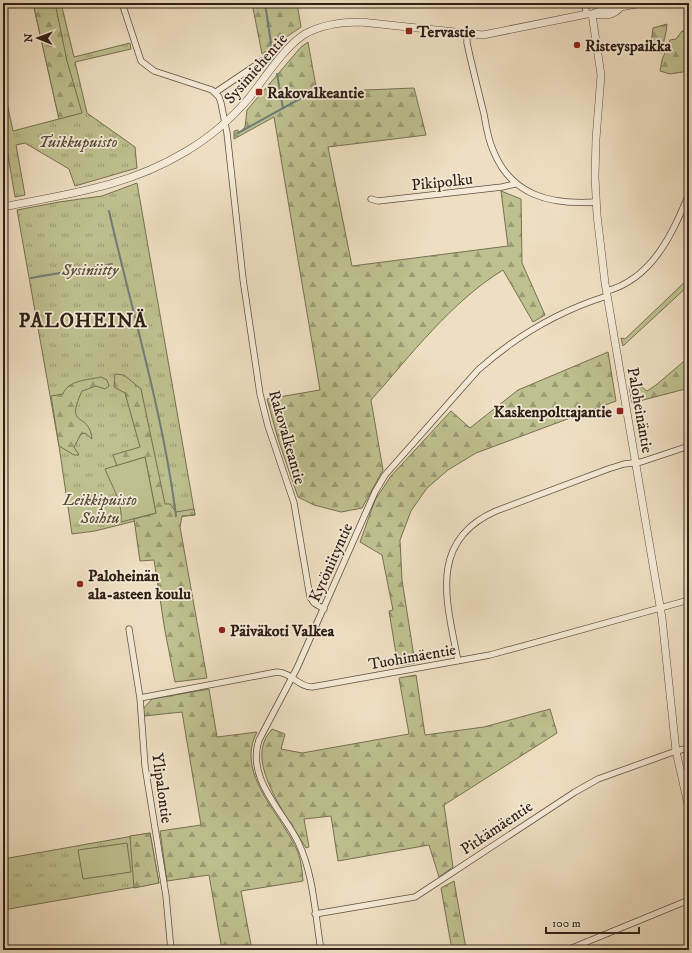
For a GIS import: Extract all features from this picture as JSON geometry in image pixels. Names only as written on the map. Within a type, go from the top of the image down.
[{"type":"street","points":[[122,3],[138,54],[145,65],[154,71],[208,88],[216,92],[262,61]]},
{"type":"street","points":[[584,3],[590,14]]},
{"type":"street","name":"Sysimiehentie","points":[[3,207],[97,189],[128,180],[185,152],[226,122],[248,99],[292,44],[312,31],[345,22],[361,22],[489,34],[590,14],[611,7],[641,3]]},
{"type":"street","name":"Paloheinäntie","points":[[590,14],[601,75],[595,151],[596,202],[607,294],[660,609],[676,750],[689,809]]},
{"type":"street","points":[[467,33],[467,42],[491,144],[498,161],[515,184],[540,198],[547,200],[596,202]]},
{"type":"street","name":"Rakovalkeantie","points":[[216,92],[221,103],[226,122],[243,279],[264,411],[294,503],[310,596],[314,603],[324,609]]},
{"type":"street","name":"Pikipolku","points":[[371,199],[386,200],[502,187],[515,184]]},
{"type":"street","name":"Kytöniityntie","points":[[321,950],[307,865],[298,841],[266,790],[256,760],[259,740],[292,678],[380,483],[478,370],[505,348],[533,328],[566,311],[607,294],[628,282],[643,270],[659,254],[676,225],[689,194]]},
{"type":"street","points":[[458,661],[446,598],[446,581],[447,571],[454,550],[469,528],[484,516],[608,469],[635,462],[641,462],[689,446]]},
{"type":"street","name":"Tuohimäentie","points":[[140,698],[277,672],[282,672],[303,686],[312,687],[458,661],[522,648],[689,600]]},
{"type":"street","name":"Ylipalontie","points":[[130,629],[140,698],[145,766],[165,883],[171,950]]},
{"type":"street","name":"Pitkämäentie","points":[[315,914],[415,897],[574,792],[598,779],[676,750],[689,748]]},
{"type":"street","points":[[567,950],[689,900]]},
{"type":"green space","name":"Tuikkupuisto","points":[[33,3],[61,3],[74,57],[130,43],[131,49],[75,62],[87,113],[135,147],[137,168],[75,186],[69,169],[25,143],[16,145],[25,195],[15,197],[3,125],[3,99],[6,98],[13,131],[59,119]]},
{"type":"green space","points":[[33,3],[55,3],[67,61],[82,113],[59,119]]},
{"type":"green space","points":[[252,3],[297,3],[301,27],[262,54]]},
{"type":"green space","points":[[667,24],[662,53],[650,51],[653,28]]},
{"type":"green space","points":[[682,31],[687,32],[688,37],[689,71],[670,74],[660,71],[662,60],[670,40],[676,39]]},
{"type":"green space","points":[[308,42],[317,92],[414,88],[426,135],[328,147],[352,266],[508,246],[501,191],[521,199],[522,263],[545,315],[533,322],[503,270],[466,297],[449,313],[432,330],[371,400],[383,470],[362,508],[341,512],[314,505],[298,497],[278,439],[267,399],[320,390],[274,117],[234,139],[234,131],[238,130],[239,133],[245,127],[247,110],[301,47]]},
{"type":"green space","name":"Sysiniitty","points":[[137,183],[195,515],[135,521],[95,531],[72,534],[59,446],[17,210],[102,196]]},
{"type":"green space","points":[[689,278],[689,285],[623,346],[621,338],[625,339]]},
{"type":"green space","points":[[608,352],[616,401],[476,453],[448,470],[427,488],[411,511],[400,540],[402,580],[415,663],[398,666],[389,611],[393,610],[382,555],[360,542],[375,500],[391,476],[451,411],[470,428],[518,390]]},
{"type":"green space","points":[[689,357],[689,388],[632,403],[629,386],[639,385],[647,391]]},
{"type":"green space","points":[[115,374],[124,375],[141,389],[165,504],[170,504],[176,512],[194,509],[195,515],[182,516],[180,527],[207,678],[175,682],[165,631],[154,560],[140,561],[134,519],[156,513],[145,457],[117,466],[113,455],[140,447],[125,393],[114,387]]},
{"type":"green space","points":[[101,377],[107,380],[109,386],[105,389],[96,386],[82,391],[77,403],[76,416],[87,425],[92,439],[85,433],[81,434],[74,447],[79,455],[74,455],[59,446],[51,396],[63,394],[69,386],[79,381]]},
{"type":"green space","points":[[145,457],[156,513],[121,522],[119,501],[105,469]]},
{"type":"green space","points":[[416,675],[425,735],[484,727],[550,709],[557,733],[444,805],[453,867],[439,877],[429,845],[338,861],[331,816],[304,819],[309,847],[306,848],[275,797],[263,768],[262,754],[264,742],[267,736],[272,729],[285,734],[281,749],[302,753],[409,734],[399,678]]},
{"type":"green space","points":[[209,689],[217,737],[257,732],[252,747],[252,762],[255,777],[262,792],[296,848],[301,864],[303,881],[241,891],[252,950],[222,950],[209,875],[167,881],[160,831],[201,825],[182,712],[144,716],[143,709],[152,699]]},
{"type":"green space","points":[[150,833],[159,883],[3,910],[3,859]]},
{"type":"green space","points":[[150,833],[159,883],[134,888],[130,836]]},
{"type":"green space","points":[[127,843],[131,872],[83,879],[78,850]]},
{"type":"green space","points":[[454,881],[466,950],[452,950],[441,888]]},
{"type":"waterway","points":[[265,3],[272,50]]},
{"type":"waterway","points":[[277,74],[283,108]]},
{"type":"waterway","points":[[310,93],[315,91]]},
{"type":"waterway","points":[[238,133],[305,96]]},
{"type":"waterway","points":[[109,211],[155,401],[176,516]]},
{"type":"waterway","points":[[31,278],[112,264]]},
{"type":"place","name":"Tervastie","points":[[409,31]]},
{"type":"place","name":"Risteyspaikka","points":[[577,45]]},
{"type":"place","name":"Rakovalkeantie","points":[[259,92]]},
{"type":"place","name":"Kaskenpolttajantie","points":[[620,411]]},
{"type":"place","name":"Paloheinän ala-asteen koulu","points":[[80,584]]},
{"type":"place","name":"Päiväkoti Valkea","points":[[222,630]]},
{"type":"district","name":"PALOHEINÄ","points":[[83,320]]},
{"type":"park label","name":"Leikkipuisto Soihtu","points":[[100,508]]}]
